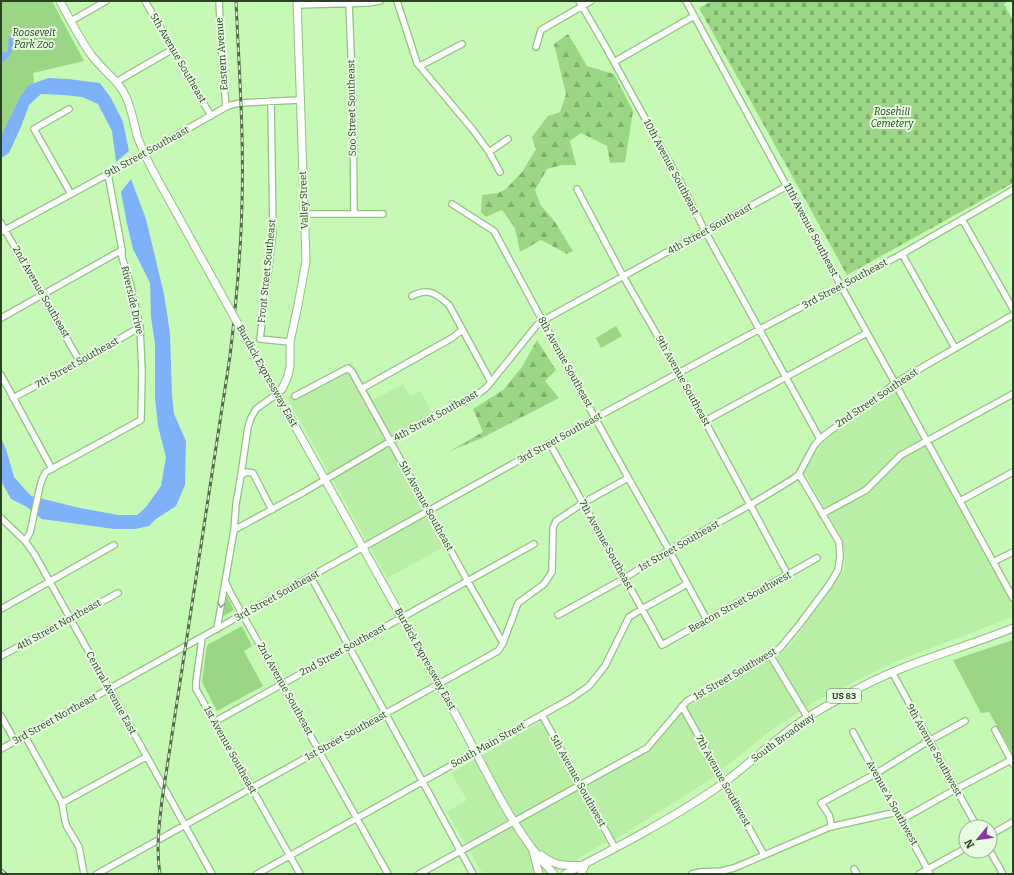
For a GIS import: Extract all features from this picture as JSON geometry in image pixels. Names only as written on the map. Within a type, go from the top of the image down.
[{"type":"main road","name":"Burdick Expressway East","points":[[60,1],[93,58],[123,91],[130,105],[137,135],[144,153],[168,198],[326,479],[514,822],[532,849]]},
{"type":"main road","name":"Valley Street","points":[[277,394],[288,376],[290,366],[290,342],[306,261],[297,3]]},
{"type":"main road","name":"South Broadway","points":[[566,874],[596,859],[687,807],[724,782],[796,725],[851,692],[876,679],[923,659],[1013,628]]},
{"type":"main road","points":[[532,849],[558,865],[585,865],[581,874]]},
{"type":"main road","points":[[532,849],[539,874]]},
{"type":"main road","points":[[532,849],[554,874]]},
{"type":"street","points":[[71,21],[106,1]]},
{"type":"street","name":"5th Avenue Southeast","points":[[145,1],[210,116]]},
{"type":"street","name":"Eastern Avenue","points":[[219,1],[226,107]]},
{"type":"street","points":[[297,3],[368,3],[380,1]]},
{"type":"street","points":[[397,1],[417,63],[473,130],[489,152],[500,172]]},
{"type":"street","points":[[536,47],[541,30],[580,4],[590,1]]},
{"type":"street","name":"11th Avenue Southeast","points":[[686,1],[1013,598]]},
{"type":"street","name":"Soo Street Southeast","points":[[351,2],[354,214]]},
{"type":"street","name":"10th Avenue Southeast","points":[[580,4],[681,183],[705,231],[820,439]]},
{"type":"street","points":[[614,62],[694,16]]},
{"type":"street","points":[[420,66],[462,44]]},
{"type":"street","points":[[116,82],[173,49]]},
{"type":"street","name":"9th Street Southeast","points":[[3,231],[108,174],[226,107],[237,103],[300,100]]},
{"type":"street","name":"Front Street Southeast","points":[[271,101],[273,232],[260,340],[290,342]]},
{"type":"street","points":[[68,109],[34,129],[71,194]]},
{"type":"street","points":[[489,152],[508,139]]},
{"type":"street","name":"Riverside Drive","points":[[52,469],[142,420],[140,327],[131,287],[122,257],[108,174]]},
{"type":"street","name":"4th Street Southeast","points":[[234,530],[478,394],[486,388],[537,324],[787,186]]},
{"type":"street","name":"9th Avenue Southeast","points":[[577,189],[623,276],[705,421],[788,575]]},
{"type":"street","name":"3rd Street Southeast","points":[[109,690],[595,418],[902,254],[1013,190]]},
{"type":"street","name":"8th Avenue Southeast","points":[[452,204],[494,231],[595,418],[707,620]]},
{"type":"street","points":[[304,214],[383,214]]},
{"type":"street","points":[[962,219],[1013,309]]},
{"type":"street","name":"2nd Avenue Southeast","points":[[1,223],[3,231],[80,362]]},
{"type":"street","points":[[1,318],[122,250]]},
{"type":"street","points":[[902,254],[955,348]]},
{"type":"street","points":[[412,296],[427,291],[439,296],[449,305],[491,382]]},
{"type":"street","name":"2nd Street Southeast","points":[[798,474],[814,446],[830,431],[895,383],[1013,315]]},
{"type":"street","name":"7th Street Southeast","points":[[13,398],[80,362],[140,327]]},
{"type":"street","points":[[361,389],[452,338],[462,330]]},
{"type":"street","points":[[705,421],[867,333]]},
{"type":"street","name":"5th Avenue Southeast","points":[[295,396],[348,368],[352,372],[503,643]]},
{"type":"street","points":[[1,375],[52,469],[46,472],[43,477],[30,533],[25,540]]},
{"type":"street","points":[[217,629],[234,530],[236,504],[248,427],[253,413],[259,406],[277,394]]},
{"type":"street","points":[[822,514],[866,490],[901,455],[1013,394]]},
{"type":"street","name":"7th Avenue Southeast","points":[[550,444],[662,645]]},
{"type":"street","points":[[241,475],[247,472],[253,473],[272,510]]},
{"type":"street","points":[[960,501],[1013,472]]},
{"type":"street","name":"1st Street Southeast","points":[[558,615],[625,578],[669,550],[750,506],[793,479],[798,474]]},
{"type":"street","name":"1st Street Southwest","points":[[419,874],[647,748],[687,701],[780,648],[829,585],[838,570],[840,557],[839,542],[798,474]]},
{"type":"street","points":[[503,643],[518,603],[544,584],[552,572],[553,528],[556,521],[583,503],[628,478]]},
{"type":"street","name":"Central Avenue East","points":[[1,518],[25,540],[35,555],[212,874]]},
{"type":"street","name":"2nd Street Southeast","points":[[214,722],[534,544]]},
{"type":"street","points":[[1,609],[114,545]]},
{"type":"street","points":[[993,562],[1013,552]]},
{"type":"street","name":"Beacon Street Southwest","points":[[662,645],[817,558]]},
{"type":"street","points":[[311,578],[472,874]]},
{"type":"street","name":"2nd Avenue Southeast","points":[[225,581],[388,874]]},
{"type":"street","name":"South Main Street","points":[[257,874],[572,698],[589,686],[605,666],[629,618],[642,609],[688,584]]},
{"type":"street","name":"4th Street Northeast","points":[[1,656],[118,593]]},
{"type":"street","name":"1st Avenue Southeast","points":[[202,638],[196,689],[300,874]]},
{"type":"street","name":"1st Street Southeast","points":[[97,874],[498,651],[503,643]]},
{"type":"street","points":[[770,655],[808,718]]},
{"type":"street","name":"9th Avenue Southwest","points":[[892,672],[973,819]]},
{"type":"street","name":"3rd Street Northeast","points":[[1,749],[109,690]]},
{"type":"street","name":"7th Avenue Southwest","points":[[682,706],[764,855]]},
{"type":"street","name":"5th Avenue Southwest","points":[[542,715],[615,848]]},
{"type":"street","points":[[1,716],[13,743],[1,744]]},
{"type":"street","points":[[832,826],[829,815],[821,803],[875,774],[929,740],[965,721]]},
{"type":"street","points":[[902,820],[956,789],[1012,762],[995,730]]},
{"type":"street","name":"Avenue A Southwest","points":[[853,732],[929,872]]},
{"type":"street","points":[[25,736],[62,803],[65,821],[79,847],[84,874]]},
{"type":"street","points":[[62,803],[146,757]]},
{"type":"street","points":[[692,874],[722,871],[734,868],[832,826],[897,812]]},
{"type":"street","points":[[998,830],[1013,822]]},
{"type":"street","points":[[919,874],[929,872],[958,853]]},
{"type":"street","points":[[995,859],[1003,874]]},
{"type":"shaded area","points":[[352,362],[373,400],[403,384],[410,396],[420,391],[433,414],[385,440],[444,547],[387,578],[287,397]]},
{"type":"shaded area","points":[[894,389],[1013,606],[1013,617],[894,662],[816,701],[771,730],[708,781],[614,840],[585,785],[650,750],[688,706],[783,652],[789,647],[845,569],[843,540],[804,471],[824,441]]},
{"type":"shaded area","points":[[541,722],[606,842],[551,874],[483,874],[447,812],[467,800],[451,773]]},
{"type":"green space","name":"Roosevelt Park Zoo","points":[[1,1],[52,1],[84,61],[33,73],[34,82],[1,136]]},
{"type":"green space","name":"Rosehill Cemetery","points":[[712,1],[1009,1],[1004,4],[1013,20],[1013,183],[847,275],[699,8]]},
{"type":"green space","points":[[568,34],[587,66],[614,74],[633,111],[625,162],[610,163],[607,146],[581,133],[570,141],[576,165],[562,165],[547,169],[535,190],[540,204],[555,222],[573,251],[567,254],[541,240],[520,252],[515,228],[502,210],[486,217],[481,212],[482,195],[498,193],[506,189],[522,172],[536,149],[532,137],[548,116],[560,112],[566,94],[554,44]]},
{"type":"green space","points":[[616,326],[622,336],[601,348],[596,338]]},
{"type":"green space","points":[[537,340],[556,370],[545,381],[559,398],[482,438],[448,452],[483,432],[473,409],[503,390],[522,367]]},
{"type":"green space","points":[[226,594],[234,610],[222,617]]},
{"type":"green space","points":[[242,626],[252,646],[244,651],[263,686],[217,711],[202,682],[207,645]]},
{"type":"green space","points":[[1013,640],[1013,754],[989,712],[981,713],[953,660]]},
{"type":"water","points":[[11,34],[14,36],[12,50],[3,62],[1,59],[1,52],[6,53],[8,51]]},
{"type":"water","points":[[48,78],[100,83],[111,98],[123,122],[129,151],[116,162],[112,131],[98,104],[82,97],[41,94],[29,105],[9,153],[1,158],[1,136],[20,97],[29,85]]},
{"type":"water","points":[[131,179],[146,219],[164,294],[170,333],[174,414],[186,441],[185,485],[176,506],[156,519],[149,526],[135,529],[114,529],[42,519],[27,507],[11,499],[1,481],[1,438],[6,449],[14,477],[31,496],[80,508],[118,515],[137,515],[146,507],[161,486],[166,457],[158,426],[155,398],[155,344],[151,317],[150,283],[133,249],[121,192]]},
{"type":"railway","points":[[160,874],[158,846],[162,800],[230,356],[238,279],[242,152],[236,1]]},
{"type":"railway","points":[[1,870],[6,874]]}]
